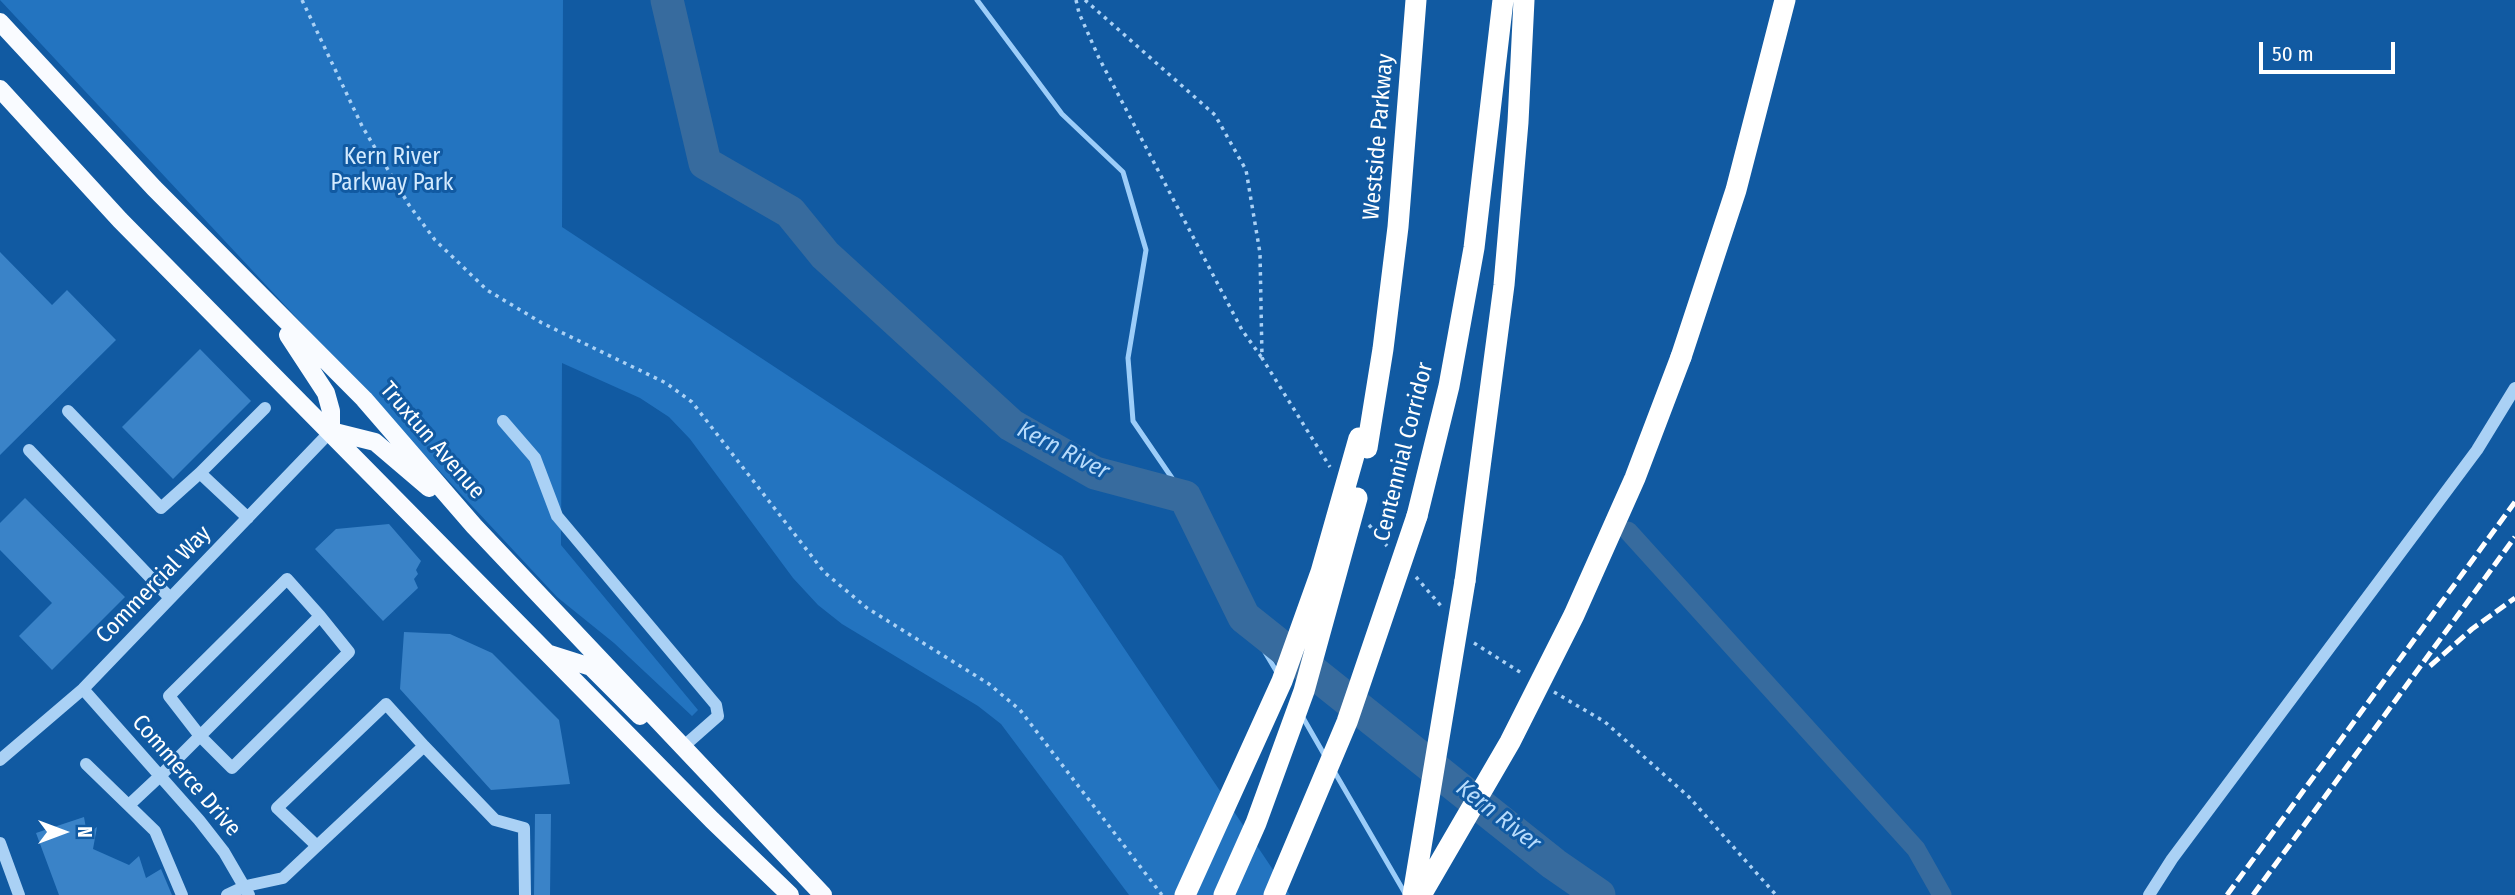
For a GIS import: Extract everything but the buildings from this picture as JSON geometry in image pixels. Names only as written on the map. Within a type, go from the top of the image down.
[{"type":"highway","name":"Westside Parkway","points":[[1363,443],[1392,279],[1402,188],[1416,0]]},
{"type":"highway","name":"Centennial Corridor","points":[[1273,895],[1347,722],[1417,516],[1440,424],[1465,303],[1487,152],[1503,0]]},
{"type":"highway","points":[[1413,895],[1465,581],[1507,258],[1524,0]]},
{"type":"highway","points":[[1421,895],[1510,742],[1574,615],[1634,478],[1681,357],[1736,190],[1785,0]]},
{"type":"highway","name":"Centennial Corridor","points":[[1224,895],[1260,812],[1304,691],[1344,555],[1363,443]]},
{"type":"highway","points":[[1185,895],[1250,757],[1292,655],[1363,443]]},
{"type":"main road","name":"Truxtun Avenue","points":[[0,22],[154,188],[364,399],[474,526],[823,895]]},
{"type":"main road","points":[[0,89],[120,220],[790,895]]},
{"type":"main road","points":[[271,308],[326,393],[331,411],[331,431]]},
{"type":"main road","points":[[331,431],[375,442],[474,526]]},
{"type":"main road","points":[[547,653],[591,667],[665,741],[684,746]]},
{"type":"street","points":[[2149,895],[2172,859],[2477,450],[2515,388]]},
{"type":"street","points":[[68,411],[161,508],[265,408]]},
{"type":"street","points":[[503,421],[535,458],[557,516],[716,705],[718,716],[684,746]]},
{"type":"street","name":"Commercial Way","points":[[0,760],[83,689],[331,431]]},
{"type":"street","points":[[29,450],[170,598]]},
{"type":"street","points":[[200,473],[248,518]]},
{"type":"street","points":[[287,579],[320,616],[349,652],[232,768],[200,736],[169,696],[287,579]]},
{"type":"street","points":[[130,805],[320,616]]},
{"type":"street","name":"Commerce Drive","points":[[83,689],[216,841],[247,891]]},
{"type":"street","points":[[317,846],[277,808],[386,704],[495,820],[524,828],[525,895]]},
{"type":"street","points":[[227,895],[283,878],[424,746]]},
{"type":"street","points":[[86,764],[155,831],[182,895]]},
{"type":"street","points":[[0,843],[19,895]]},
{"type":"path","points":[[302,0],[362,126],[409,205],[435,240],[487,289],[542,323],[666,383],[692,402],[824,572],[867,608],[989,684],[1020,710],[1049,744],[1162,895]]},
{"type":"path","points":[[1076,0],[1099,58],[1242,330],[1333,471]]},
{"type":"path","points":[[1085,0],[1215,115],[1246,170],[1260,253],[1262,358]]},
{"type":"path","points":[[1362,517],[1389,547]]},
{"type":"path","points":[[1407,567],[1443,608]]},
{"type":"path","points":[[1470,638],[1479,648],[1525,675]]},
{"type":"path","points":[[1548,689],[1605,722],[1689,797],[1776,895]]},
{"type":"green space","name":"Kern River Parkway Park","points":[[0,0],[563,0],[562,227],[1062,556],[1290,895],[1129,895],[1001,724],[978,706],[842,624],[818,605],[793,578],[690,439],[669,417],[640,398],[562,363],[561,545],[698,710],[692,716],[614,643],[557,597]]},
{"type":"waterway","name":"Kern River","points":[[667,0],[705,163],[790,212],[825,255],[1011,425],[1095,473],[1185,497],[1244,617],[1554,864],[1599,895]]},
{"type":"waterway","points":[[977,0],[1062,114],[1123,172],[1146,250],[1128,358],[1133,421],[1185,497]]},
{"type":"waterway","points":[[1628,531],[1916,849],[1942,895]]},
{"type":"waterway","points":[[1244,617],[1278,674]]},
{"type":"waterway","points":[[1302,716],[1325,756]]},
{"type":"waterway","points":[[1334,771],[1406,895]]},
{"type":"railway","points":[[2227,895],[2515,502]]},
{"type":"railway","points":[[2253,895],[2515,537]]},
{"type":"railway","points":[[2430,666],[2472,629],[2515,598]]}]
